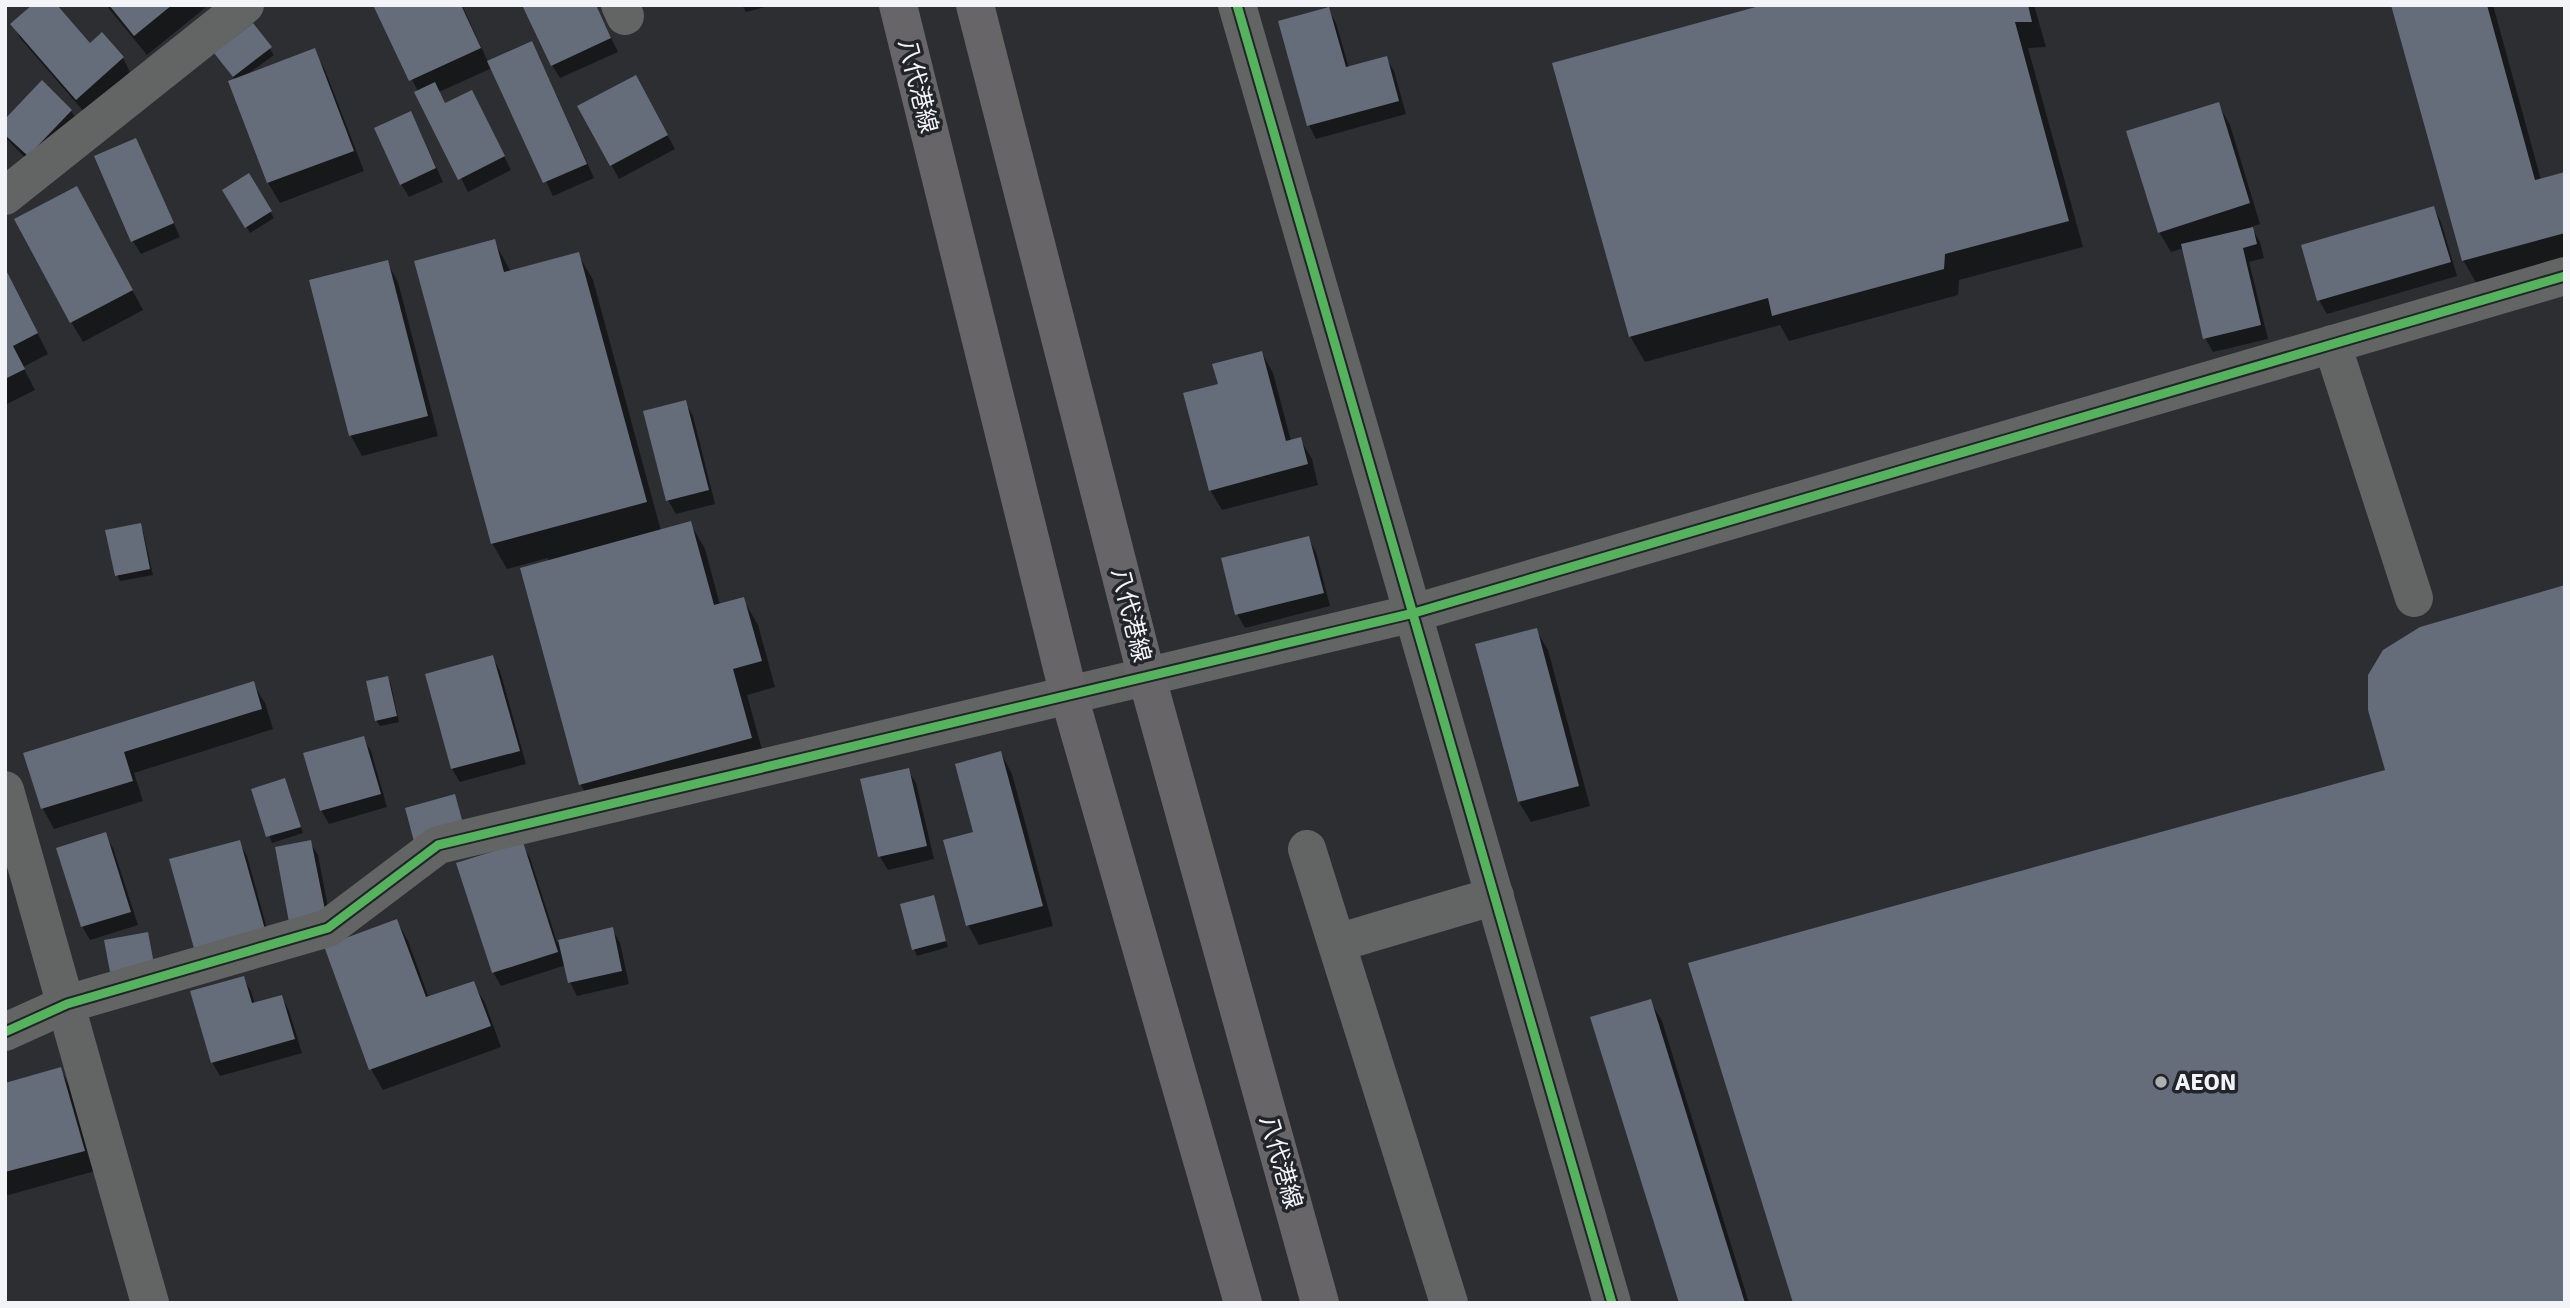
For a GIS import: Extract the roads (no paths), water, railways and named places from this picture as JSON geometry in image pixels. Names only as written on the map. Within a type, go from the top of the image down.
[{"type":"main road","name":"八代港線","points":[[898,5],[1069,696],[1243,1303]]},
{"type":"main road","name":"八代港線","points":[[975,5],[1147,678],[1320,1303]]},
{"type":"street","points":[[5,195],[245,5]]},
{"type":"street","points":[[1237,5],[1612,1303]]},
{"type":"street","points":[[5,1032],[67,1004],[328,928],[438,845],[1414,613],[2565,276]]},
{"type":"street","points":[[2332,344],[2414,598]]},
{"type":"street","points":[[5,790],[149,1303]]},
{"type":"street","points":[[1307,849],[1449,1303]]},
{"type":"street","points":[[1337,943],[1495,896]]},
{"type":"place","name":"AEON","points":[[2161,1082]]}]
